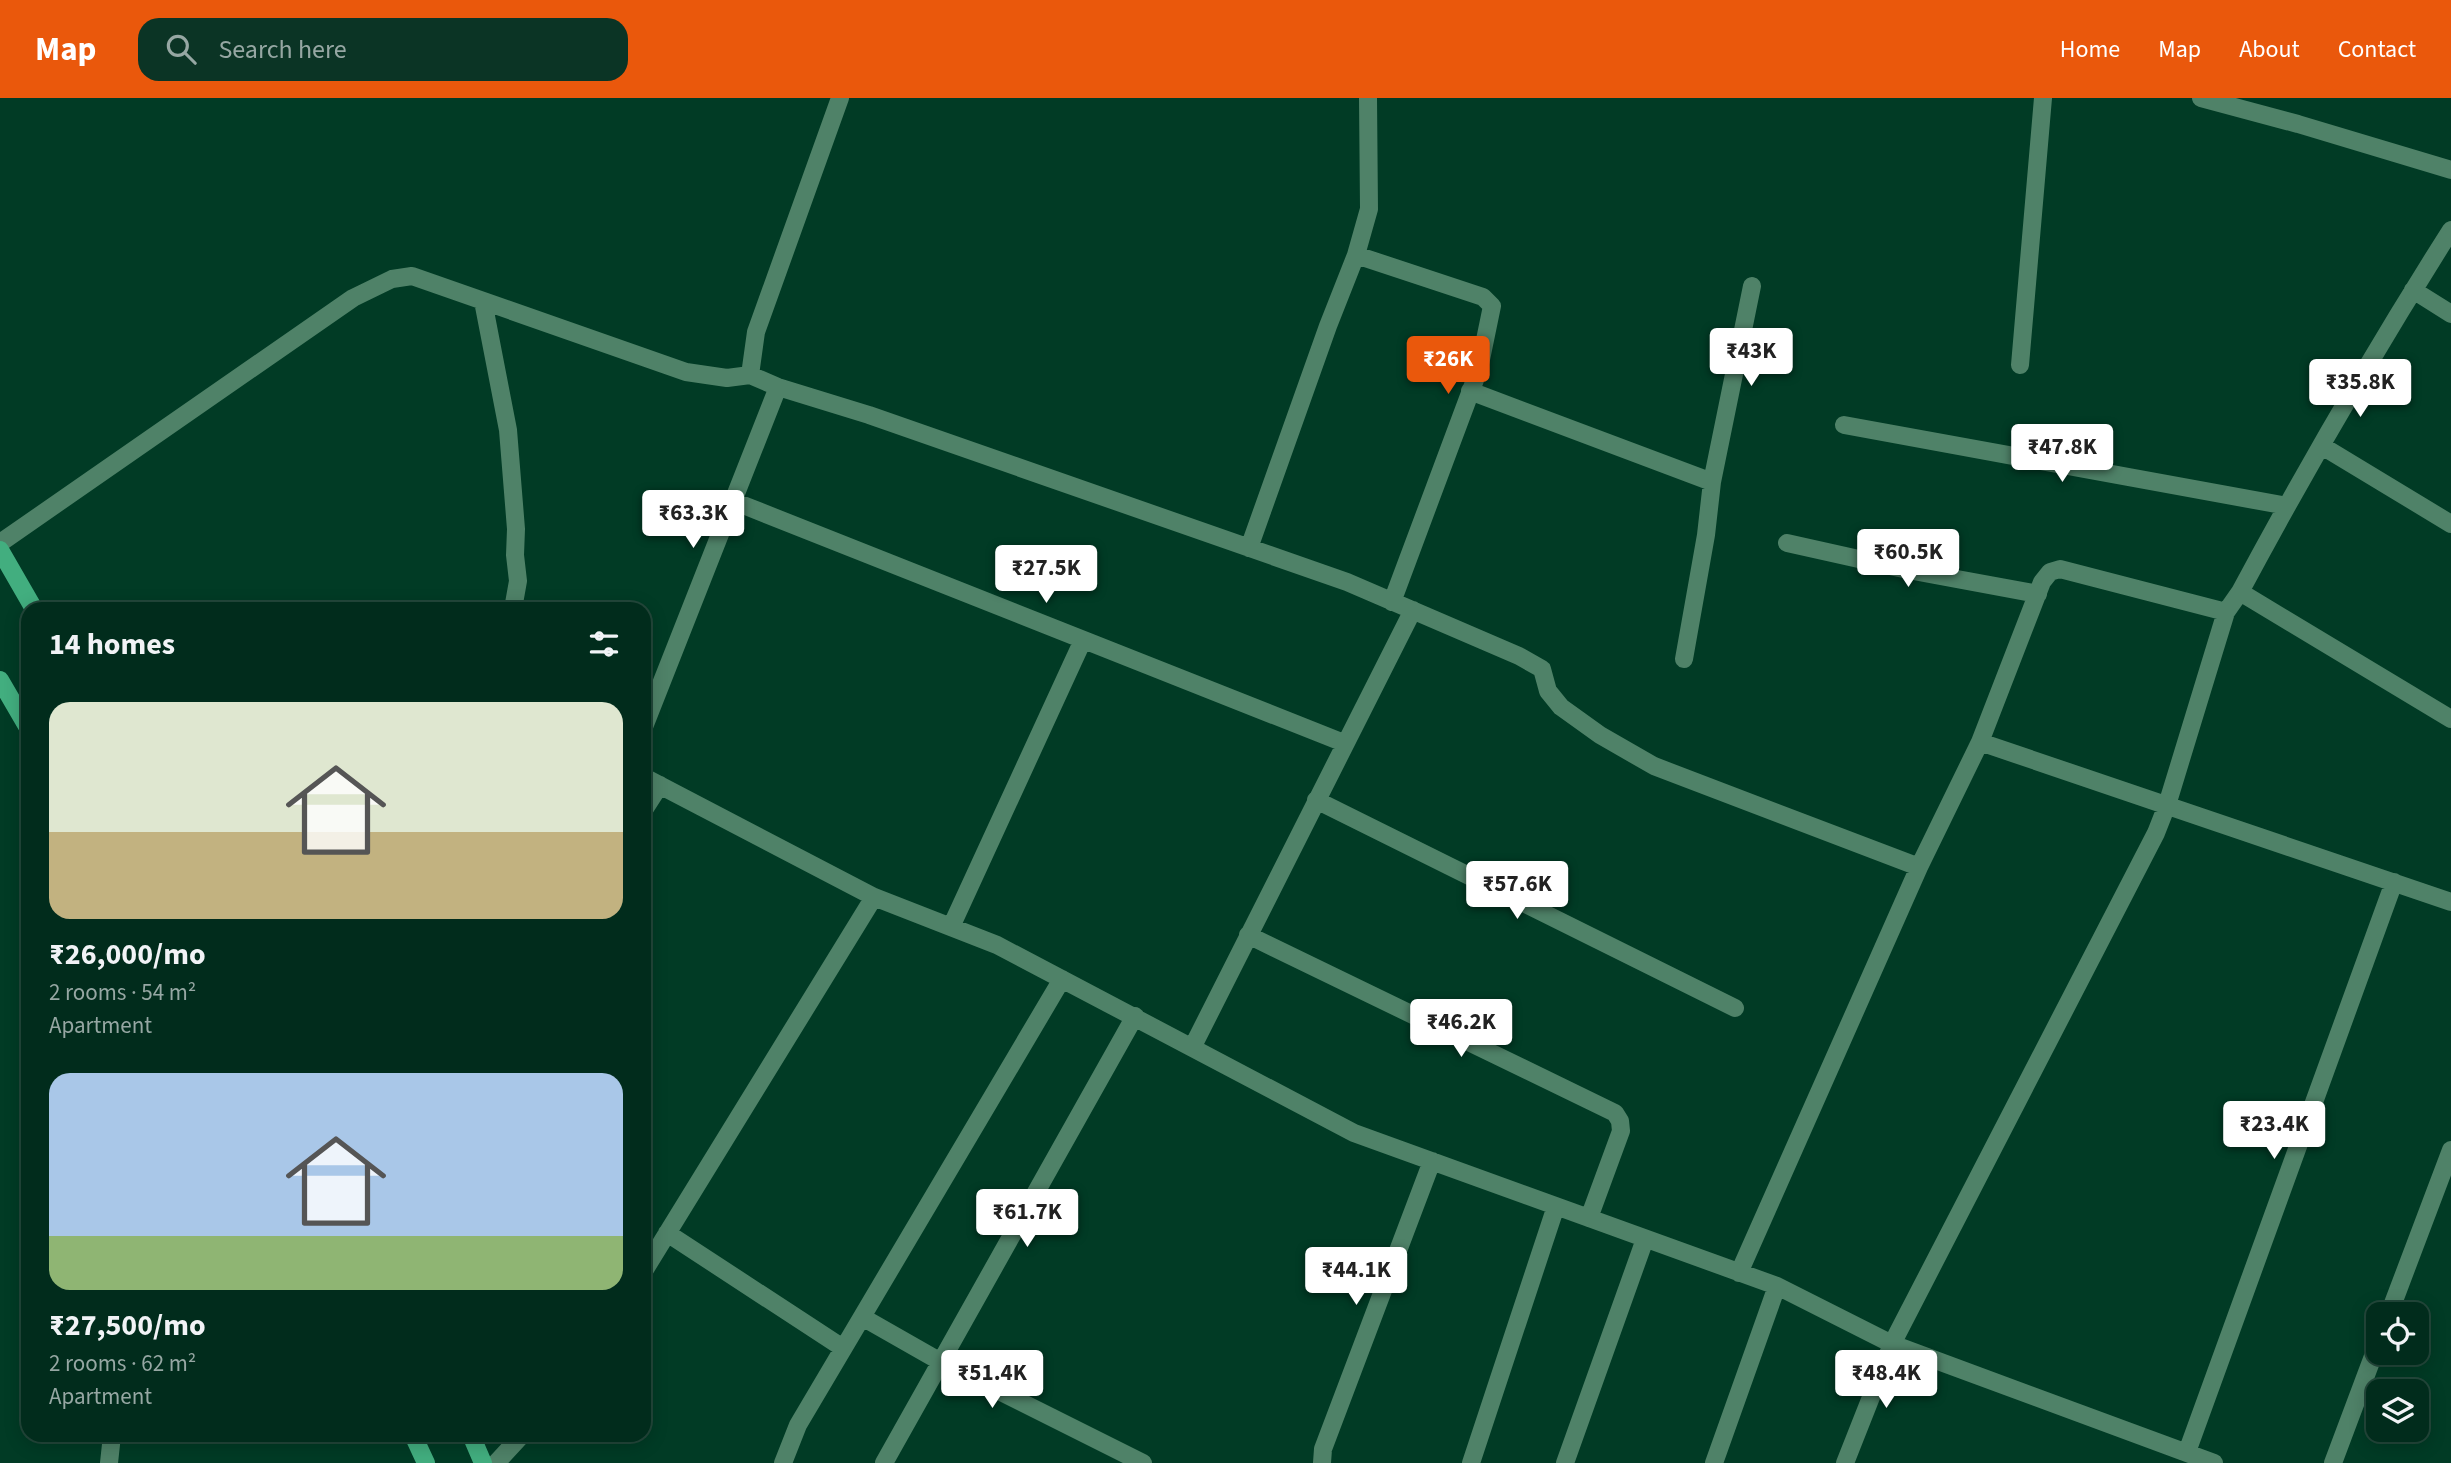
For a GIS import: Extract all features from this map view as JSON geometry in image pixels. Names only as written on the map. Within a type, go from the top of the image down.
[{"type":"main road","points":[[0,551],[30,602]]},
{"type":"main road","points":[[0,680],[21,716]]},
{"type":"main road","points":[[416,1442],[426,1463]]},
{"type":"main road","points":[[474,1442],[483,1463]]},
{"type":"street","points":[[750,375],[756,332],[840,98]]},
{"type":"street","points":[[1249,548],[1356,255],[1369,209],[1368,98]]},
{"type":"street","points":[[2020,365],[2043,98]]},
{"type":"street","points":[[2201,98],[2451,170]]},
{"type":"street","points":[[1845,1463],[1892,1343],[2156,832],[2167,805],[2226,612],[2413,290],[2451,230]]},
{"type":"street","points":[[1356,255],[1483,297],[1492,306],[1479,369],[1392,602]]},
{"type":"street","points":[[0,543],[354,298],[392,279],[412,276],[686,372],[727,378],[750,375],[778,387],[869,415],[1347,582],[1519,656],[1542,669],[1548,691],[1561,707],[1600,735],[1654,766],[1919,867]]},
{"type":"street","points":[[1684,659],[1706,535],[1712,482],[1752,286]]},
{"type":"street","points":[[2413,290],[2451,314]]},
{"type":"street","points":[[483,301],[508,430],[518,581],[514,602]]},
{"type":"street","points":[[651,709],[778,387]]},
{"type":"street","points":[[1471,391],[1712,482]]},
{"type":"street","points":[[1844,425],[2287,506]]},
{"type":"street","points":[[2322,446],[2451,524]]},
{"type":"street","points":[[733,501],[1345,743]]},
{"type":"street","points":[[1787,543],[1908,570],[2038,594]]},
{"type":"street","points":[[1739,1273],[1919,867],[1980,742],[2042,582],[2050,572],[2060,569],[2226,612]]},
{"type":"street","points":[[2240,592],[2451,719]]},
{"type":"street","points":[[1193,1046],[1413,610]]},
{"type":"street","points":[[951,927],[1083,640]]},
{"type":"street","points":[[1980,742],[2451,902]]},
{"type":"street","points":[[652,781],[874,897],[997,945],[1354,1133],[1777,1286],[1892,1343],[2187,1452],[2207,1462]]},
{"type":"street","points":[[1316,800],[1735,1008]]},
{"type":"street","points":[[2187,1452],[2394,882]]},
{"type":"street","points":[[651,1259],[874,897]]},
{"type":"street","points":[[1248,935],[1615,1113],[1620,1121],[1621,1131],[1617,1149],[1589,1218]]},
{"type":"street","points":[[783,1463],[798,1424],[1062,979]]},
{"type":"street","points":[[884,1463],[1135,1016]]},
{"type":"street","points":[[2394,1302],[2451,1150]]},
{"type":"street","points":[[1322,1463],[1323,1449],[1432,1161]]},
{"type":"street","points":[[1471,1463],[1556,1206]]},
{"type":"street","points":[[667,1233],[844,1348]]},
{"type":"street","points":[[1565,1463],[1645,1239]]},
{"type":"street","points":[[1714,1463],[1777,1286]]},
{"type":"street","points":[[862,1317],[941,1362],[1143,1463]]},
{"type":"street","points":[[2333,1463],[2370,1365]]},
{"type":"street","points":[[109,1463],[111,1442]]},
{"type":"street","points":[[496,1463],[516,1442]]}]
